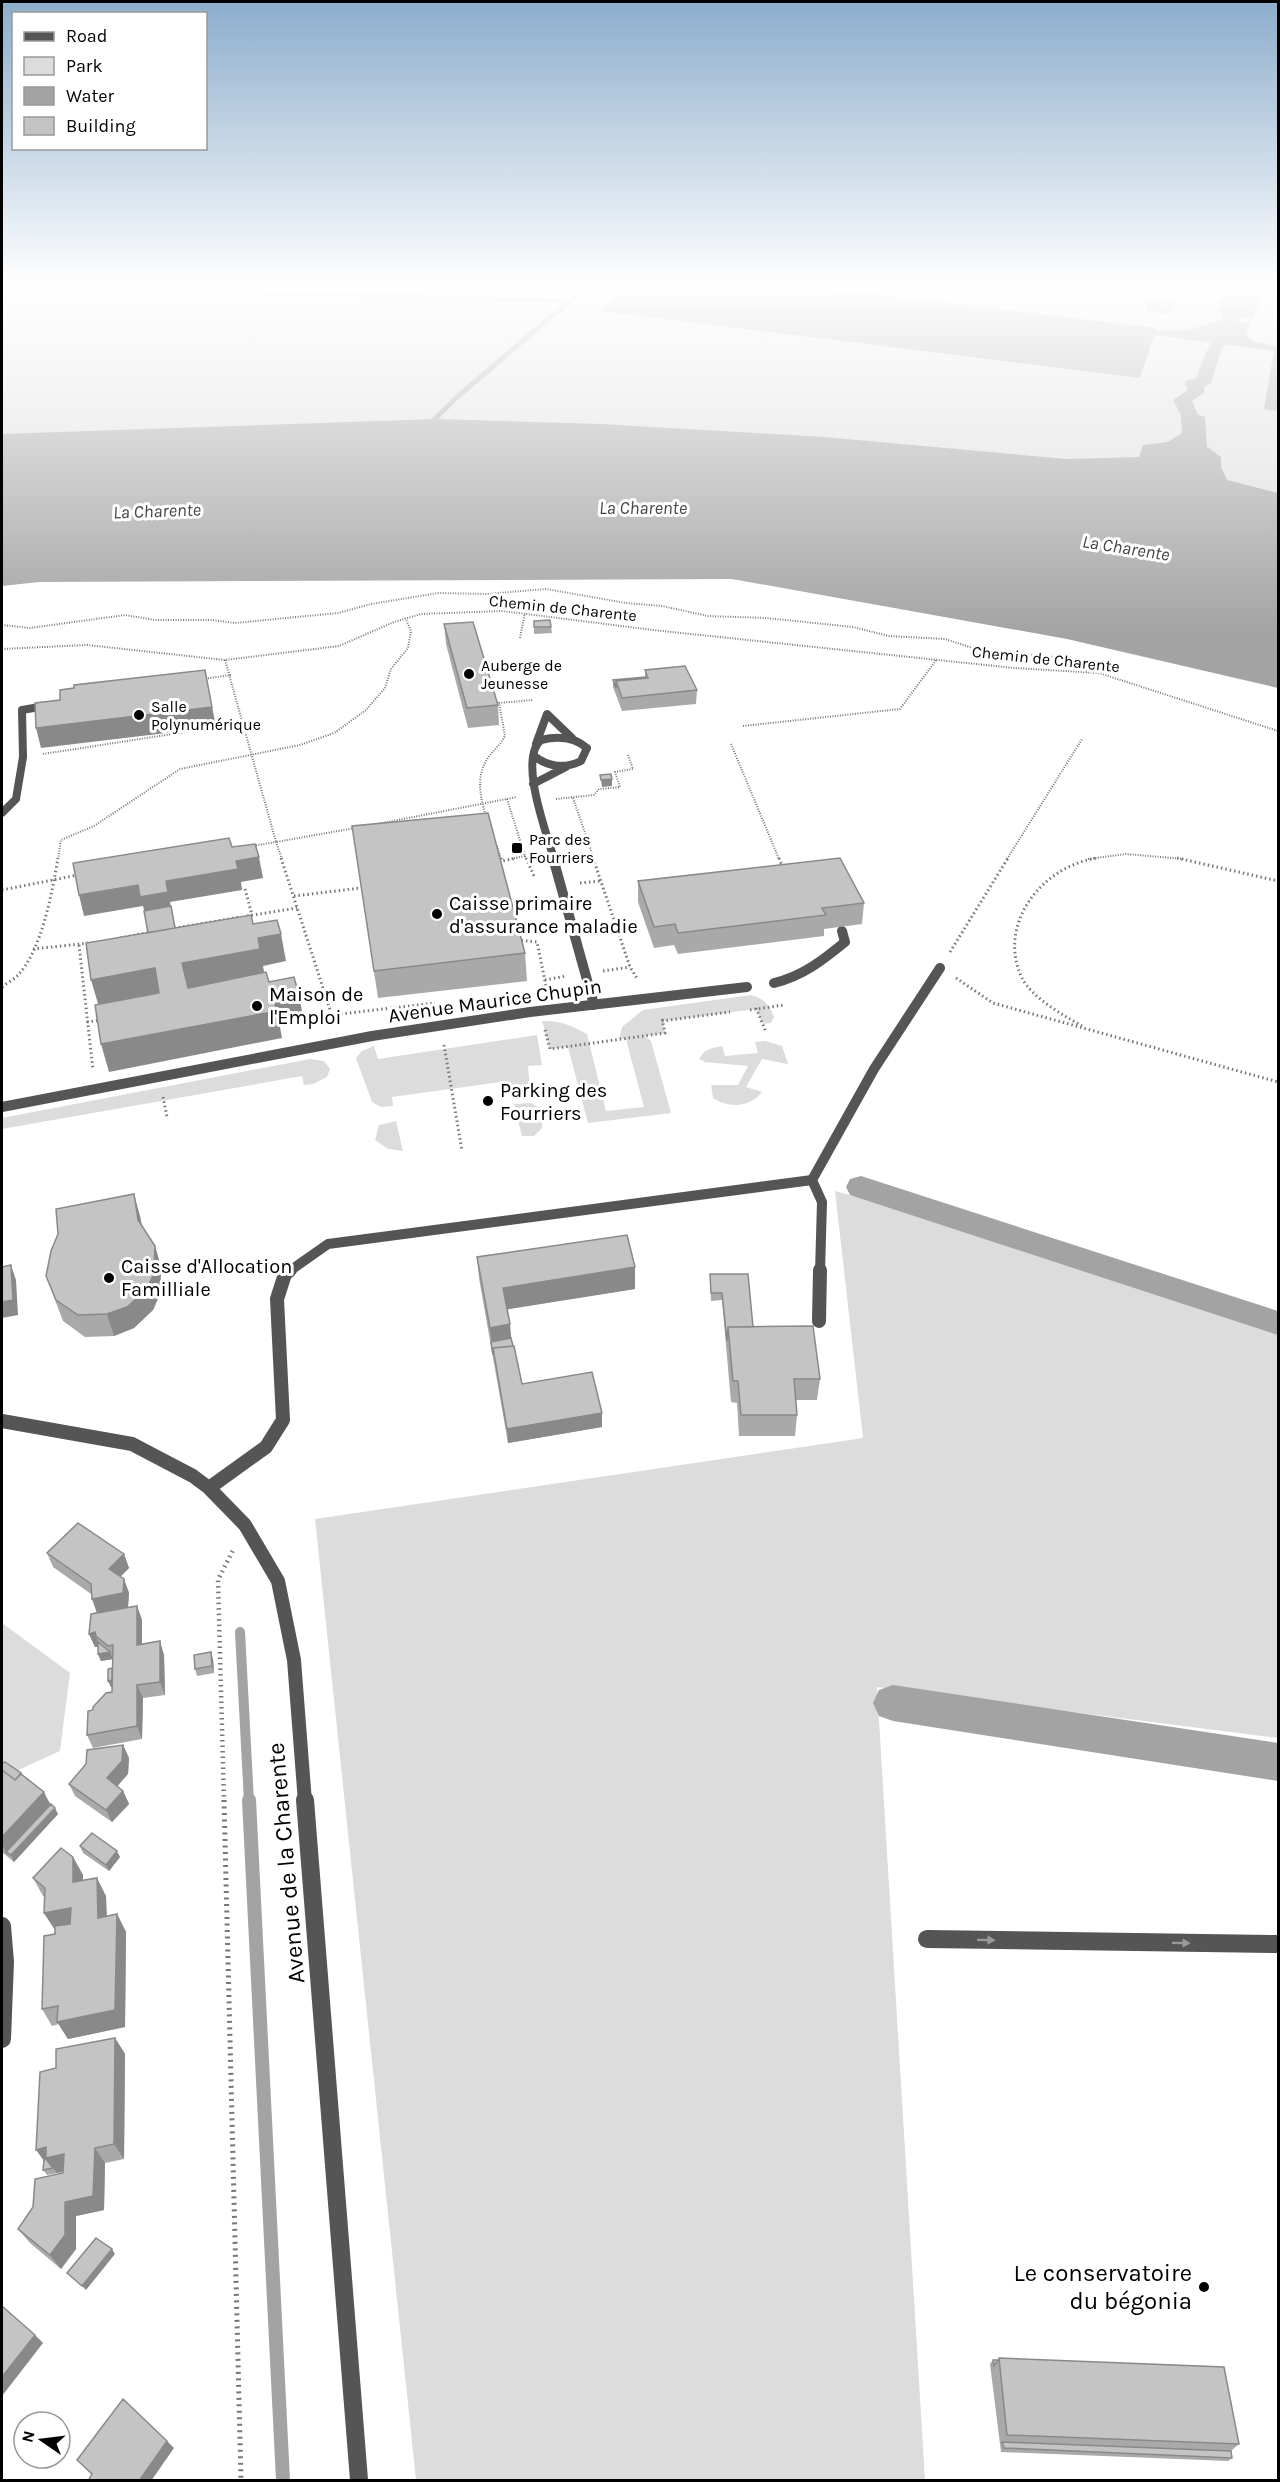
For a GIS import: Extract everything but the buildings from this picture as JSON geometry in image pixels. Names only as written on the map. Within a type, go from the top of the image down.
[{"type":"street","points":[[2,813],[16,799],[23,757],[22,710],[65,703]]},
{"type":"street","points":[[535,793],[569,765],[582,760],[588,752],[584,744],[572,738],[547,714],[534,756],[535,793],[594,1005]]},
{"type":"street","points":[[537,744],[556,737],[572,738]]},
{"type":"street","points":[[534,756],[551,765],[569,765]]},
{"type":"street","points":[[774,983],[797,978],[811,969],[845,942],[842,931]]},
{"type":"street","points":[[812,1180],[874,1069],[940,968]]},
{"type":"street","name":"Avenue Maurice Chupin","points":[[2,1107],[440,1025],[747,987]]},
{"type":"street","points":[[812,1180],[822,1202],[819,1321]]},
{"type":"street","points":[[208,1488],[266,1447],[283,1420],[277,1299],[285,1274],[328,1244],[812,1180]]},
{"type":"street","name":"Avenue de la Charente","points":[[2,1421],[132,1444],[193,1476],[245,1525],[278,1581],[294,1660],[359,2481]]},
{"type":"street","points":[[2,1926],[5,1962],[2,2039]]},
{"type":"street","points":[[927,1939],[1278,1944]]},
{"type":"path","points":[[2,626],[30,628],[67,625],[125,615],[155,620],[212,620],[235,623],[338,613],[370,604],[438,593],[487,594],[546,589],[626,603],[663,606],[708,616],[766,618],[853,627],[889,636],[945,639],[982,651],[1068,658],[1085,666],[1087,673]]},
{"type":"path","name":"Chemin de Charente","points":[[2,649],[87,645],[199,659],[225,660],[339,646],[406,619],[440,612],[503,610],[653,630],[1087,673],[1127,680],[1278,731]]},
{"type":"path","points":[[520,638],[525,613]]},
{"type":"path","points":[[2,987],[17,975],[33,949],[56,879],[61,840],[94,826],[180,770],[300,745],[334,733],[366,710],[385,688],[391,669],[408,648],[411,631],[406,619]]},
{"type":"path","points":[[743,726],[900,709],[937,659]]},
{"type":"path","points":[[225,660],[276,842],[339,1043]]},
{"type":"path","points":[[198,679],[231,675]]},
{"type":"path","points":[[490,827],[478,788],[480,775],[488,757],[503,741],[505,733],[499,703],[542,700]]},
{"type":"path","points":[[23,757],[244,723]]},
{"type":"path","points":[[1082,739],[940,968],[993,1003],[1278,1082]]},
{"type":"path","points":[[731,744],[784,869]]},
{"type":"path","points":[[368,825],[535,793],[573,798],[594,795],[599,789],[620,787],[615,772],[633,770],[628,755]]},
{"type":"path","points":[[516,940],[537,942],[546,986],[534,991],[550,1049],[665,1033],[656,997],[630,967],[573,798]]},
{"type":"path","points":[[494,838],[502,861],[525,856],[507,799]]},
{"type":"path","points":[[241,848],[356,828]]},
{"type":"path","points":[[1088,1029],[1047,1005],[1022,979],[1013,945],[1018,919],[1036,892],[1057,872],[1089,860],[1126,854],[1178,858],[1278,881]]},
{"type":"path","points":[[2,890],[79,875]]},
{"type":"path","points":[[294,896],[361,888]]},
{"type":"path","points":[[245,889],[252,915]]},
{"type":"path","points":[[114,939],[297,908]]},
{"type":"path","points":[[33,949],[91,943]]},
{"type":"path","points":[[79,945],[96,1089]]},
{"type":"path","points":[[747,987],[766,1032]]},
{"type":"path","points":[[332,1015],[436,1003],[462,1151]]},
{"type":"path","points":[[745,1011],[784,1005]]},
{"type":"path","points":[[663,1021],[733,1012]]},
{"type":"path","points":[[87,1022],[109,1018]]},
{"type":"path","points":[[241,2481],[218,1580],[245,1525]]},
{"type":"green space","points":[[2,404],[1278,404],[1278,501],[2,449]]},
{"type":"green space","points":[[751,995],[768,1005],[774,1017],[771,1023],[763,1024],[756,1009],[663,1021],[665,1033],[645,1036],[651,1041],[671,1113],[588,1123],[568,1047],[550,1049],[542,1021],[566,1024],[587,1034],[606,1111],[644,1107],[626,1039],[619,1039],[622,1027],[643,1010]]},
{"type":"green space","points":[[537,1035],[542,1065],[528,1066],[530,1088],[511,1091],[508,1081],[392,1097],[393,1106],[381,1107],[372,1102],[356,1058],[362,1051],[374,1046],[378,1059]]},
{"type":"green space","points":[[766,1041],[782,1046],[788,1064],[762,1059],[746,1087],[762,1092],[751,1101],[739,1105],[725,1104],[713,1098],[711,1085],[738,1085],[748,1066],[705,1062],[699,1059],[703,1053],[722,1046],[725,1056],[758,1053],[755,1042]]},
{"type":"green space","points":[[310,1059],[324,1061],[330,1069],[327,1077],[313,1084],[304,1085],[302,1076],[2,1129],[2,1118]]},
{"type":"green space","points":[[531,1103],[542,1109],[542,1128],[534,1136],[522,1136],[514,1104]]},
{"type":"green space","points":[[396,1121],[403,1151],[388,1149],[375,1140],[379,1125]]},
{"type":"green space","points":[[835,1191],[1278,1314],[1278,1738],[877,1687],[925,2480],[416,2480],[315,1519],[863,1438]]},
{"type":"green space","points":[[2,1623],[70,1673],[60,1751],[14,1772],[2,1763]]},
{"type":"water","name":"La Charente","points":[[1191,404],[1196,414],[1205,417],[1207,447],[1221,457],[1221,467],[1227,480],[1278,493],[1278,688],[1067,639],[732,579],[39,582],[2,586],[2,434],[437,419],[602,424],[824,437],[1067,459],[1139,457],[1143,445],[1168,442],[1182,433],[1180,405]]},
{"type":"water","points":[[1265,404],[1278,404],[1278,411],[1264,409]]},
{"type":"waterway","points":[[427,427],[450,404]]},
{"type":"waterway","points":[[1186,404],[1190,415],[1192,445]]},
{"type":"waterway","points":[[861,1187],[1278,1323]]},
{"type":"waterway","points":[[240,1632],[249,1802]]},
{"type":"waterway","points":[[893,1703],[1278,1762]]},
{"type":"waterway","points":[[249,1800],[283,2480]]},
{"type":"place","name":"Auberge de Jeunesse","points":[[469,674]]},
{"type":"place","name":"Salle Polynumérique","points":[[139,715]]},
{"type":"place","name":"Parc des Fourriers","points":[[517,848]]},
{"type":"place","name":"Caisse primaire d'assurance maladie","points":[[437,914]]},
{"type":"place","name":"Maison de l'Emploi","points":[[257,1006]]},
{"type":"place","name":"Parking des Fourriers","points":[[488,1101]]},
{"type":"place","name":"Caisse d'Allocation Familliale","points":[[109,1278]]},
{"type":"place","name":"Le conservatoire du bégonia","points":[[1204,2287]]}]
